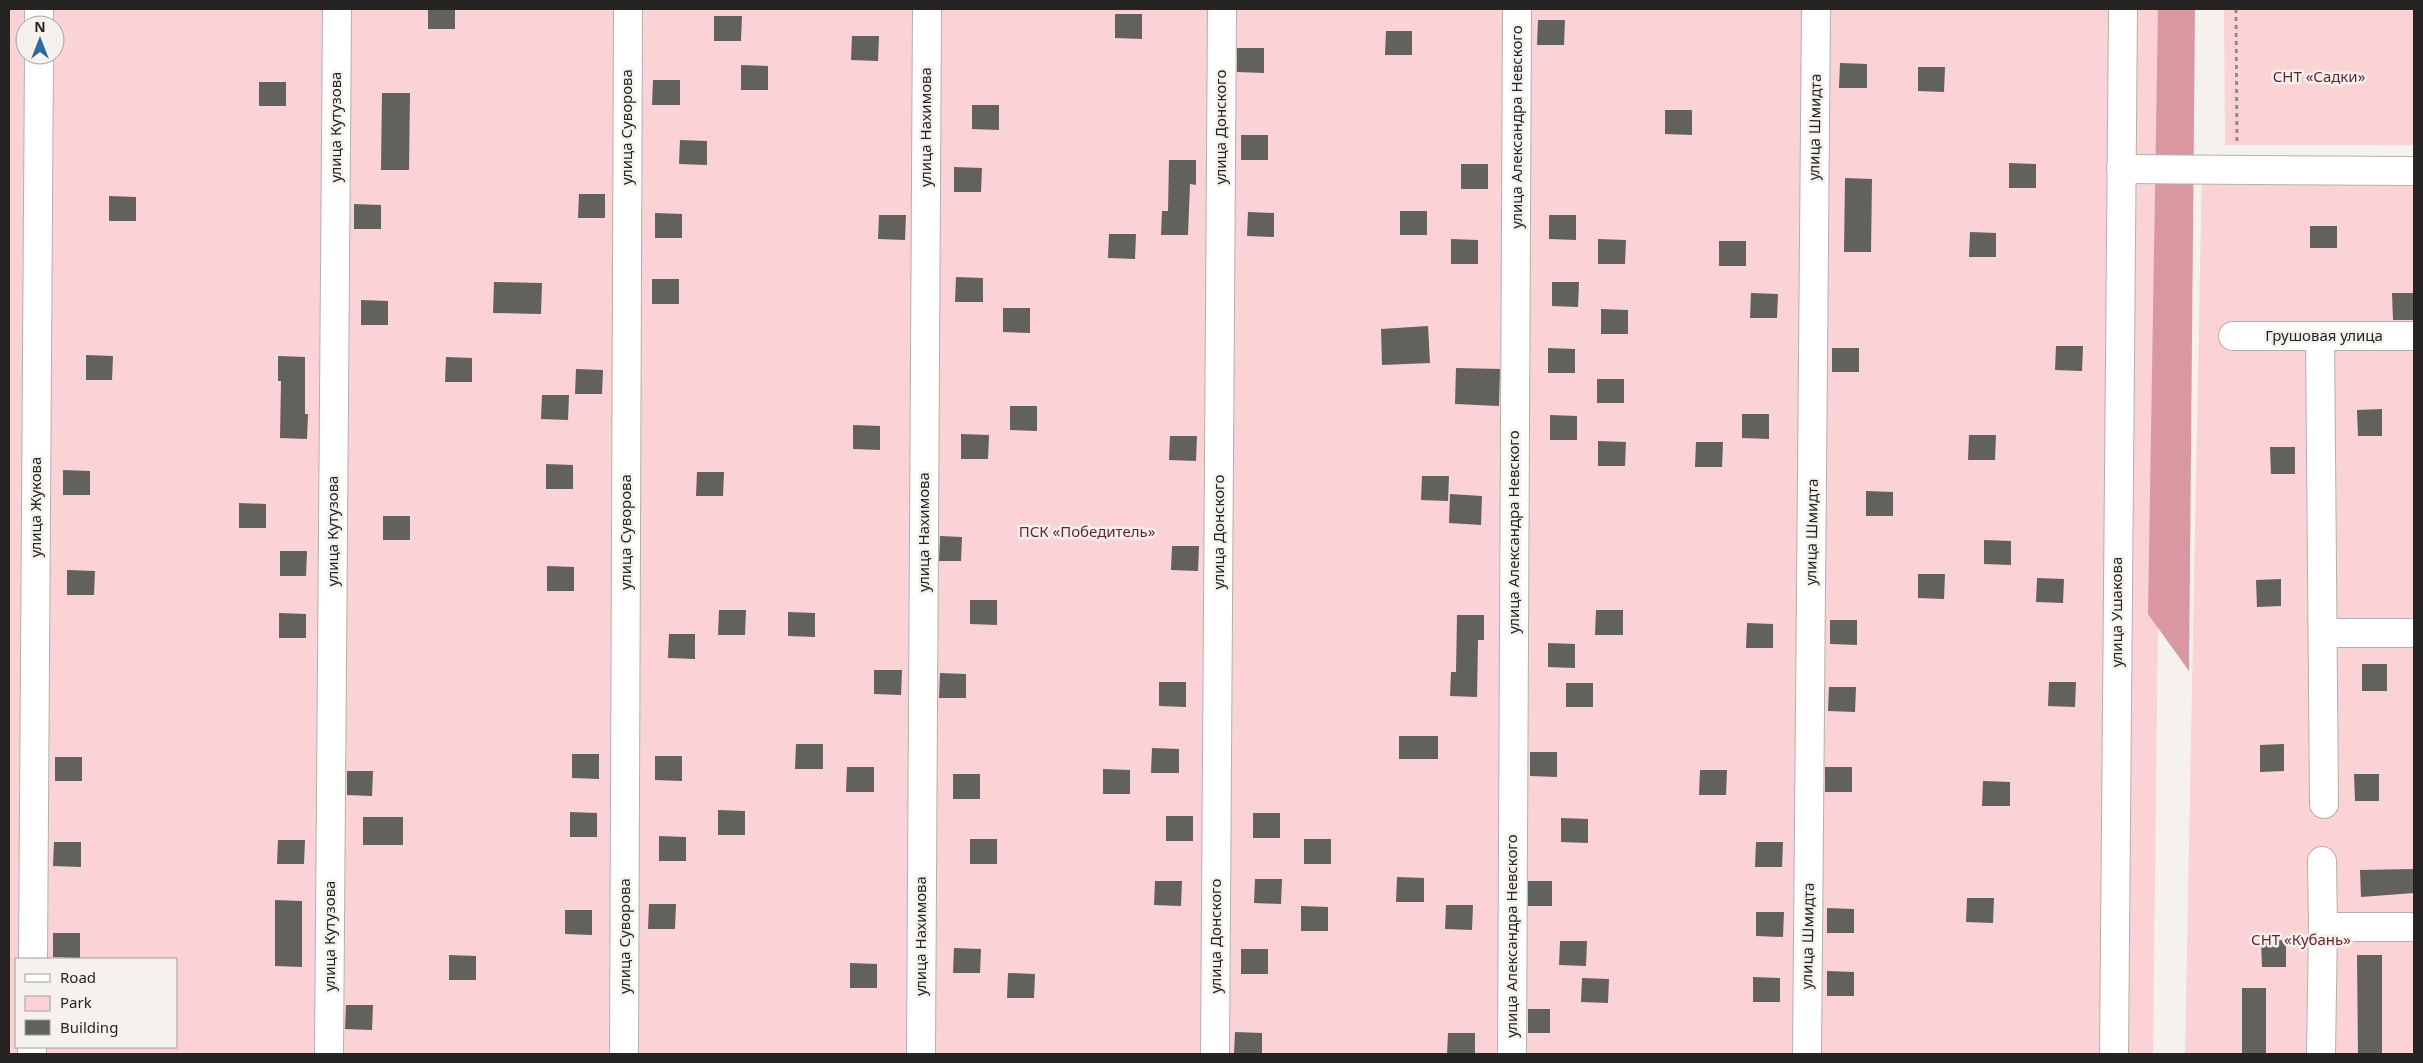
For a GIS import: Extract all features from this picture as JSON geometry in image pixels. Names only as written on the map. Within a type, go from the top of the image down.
[{"type":"street","name":"улица Кутузова","points":[[329,1054],[336,9]]},
{"type":"street","name":"улица Суворова","points":[[624,1054],[628,9]]},
{"type":"street","name":"улица Нахимова","points":[[920,1054],[927,9]]},
{"type":"street","name":"улица Донского","points":[[1215,1054],[1222,9]]},
{"type":"street","name":"улица Александра Невского","points":[[1512,1054],[1517,9]]},
{"type":"street","name":"улица Шмидта","points":[[1807,1054],[1816,9]]},
{"type":"street","name":"улица Ушакова","points":[[2114,1054],[2123,9]]},
{"type":"street","name":"улица Жукова","points":[[33,958],[39,65]]},
{"type":"street","points":[[2121,169],[2414,171]]},
{"type":"street","name":"Грушовая улица","points":[[2233,336],[2414,336]]},
{"type":"street","points":[[2320,336],[2324,804]]},
{"type":"street","points":[[2324,634],[2414,633]]},
{"type":"street","points":[[2321,1054],[2324,927],[2322,861]]},
{"type":"street","points":[[2324,927],[2414,928]]},
{"type":"path","points":[[2223,170],[2237,145],[2236,9]]},
{"type":"green space","name":"ПСК «Победитель»","points":[[9,9],[2165,9],[2153,1054],[9,1054]]},
{"type":"green space","name":"СНТ «Садки»","points":[[2224,9],[2414,9],[2414,145],[2225,145]]},
{"type":"green space","name":"СНТ «Кубань»","points":[[2414,162],[2414,1054],[2185,1054],[2202,163]]},
{"type":"shaded area","points":[[2158,9],[2195,9],[2189,671],[2148,614]]},
{"type":"building","points":[[428,9],[455,9],[455,29],[428,29]]},
{"type":"building","points":[[1115,14],[1142,14],[1142,39],[1115,38]]},
{"type":"building","points":[[714,16],[742,16],[741,41],[714,41]]},
{"type":"building","points":[[1538,20],[1565,20],[1564,45],[1537,45]]},
{"type":"building","points":[[1386,31],[1412,31],[1412,55],[1385,55]]},
{"type":"building","points":[[852,36],[879,36],[878,61],[851,60]]},
{"type":"building","points":[[1237,48],[1264,48],[1264,73],[1237,72]]},
{"type":"building","points":[[1840,63],[1867,64],[1867,88],[1839,88]]},
{"type":"building","points":[[741,65],[768,66],[768,90],[741,90]]},
{"type":"building","points":[[1918,67],[1945,67],[1944,92],[1918,91]]},
{"type":"building","points":[[653,80],[680,80],[680,105],[652,105]]},
{"type":"building","points":[[259,82],[286,82],[286,106],[259,106]]},
{"type":"building","points":[[382,93],[410,93],[409,170],[381,170]]},
{"type":"building","points":[[972,105],[999,105],[999,130],[972,129]]},
{"type":"building","points":[[1665,110],[1692,110],[1692,135],[1665,134]]},
{"type":"building","points":[[1241,135],[1268,135],[1268,160],[1241,160]]},
{"type":"building","points":[[680,140],[707,141],[707,165],[679,164]]},
{"type":"building","points":[[1169,160],[1196,160],[1196,185],[1190,184],[1188,235],[1161,235],[1162,211],[1168,211]]},
{"type":"building","points":[[2009,163],[2036,164],[2036,188],[2009,188]]},
{"type":"building","points":[[1461,164],[1488,164],[1488,189],[1461,189]]},
{"type":"building","points":[[954,167],[982,168],[981,192],[954,192]]},
{"type":"building","points":[[1845,178],[1872,179],[1871,252],[1844,252]]},
{"type":"building","points":[[579,194],[605,194],[605,218],[578,218]]},
{"type":"building","points":[[109,196],[136,197],[136,221],[109,221]]},
{"type":"building","points":[[354,204],[381,205],[381,229],[354,229]]},
{"type":"building","points":[[1400,211],[1427,211],[1427,235],[1400,235]]},
{"type":"building","points":[[1248,212],[1274,213],[1274,237],[1247,236]]},
{"type":"building","points":[[655,213],[682,214],[682,238],[655,238]]},
{"type":"building","points":[[879,215],[906,215],[905,240],[878,239]]},
{"type":"building","points":[[1549,215],[1576,215],[1576,240],[1549,239]]},
{"type":"building","points":[[2310,226],[2337,226],[2337,248],[2310,248]]},
{"type":"building","points":[[1970,232],[1996,233],[1996,257],[1969,257]]},
{"type":"building","points":[[1109,234],[1136,234],[1135,259],[1108,258]]},
{"type":"building","points":[[1451,239],[1478,240],[1478,264],[1451,264]]},
{"type":"building","points":[[1598,239],[1626,240],[1625,264],[1598,264]]},
{"type":"building","points":[[1719,241],[1746,241],[1746,266],[1719,266]]},
{"type":"building","points":[[956,277],[983,278],[983,302],[955,302]]},
{"type":"building","points":[[652,279],[679,279],[679,304],[652,304]]},
{"type":"building","points":[[494,282],[542,283],[541,314],[493,313]]},
{"type":"building","points":[[1552,282],[1579,282],[1578,307],[1552,306]]},
{"type":"building","points":[[1751,293],[1778,294],[1777,318],[1750,318]]},
{"type":"building","points":[[2392,293],[2414,293],[2414,320],[2393,320]]},
{"type":"building","points":[[361,300],[388,301],[388,325],[361,325]]},
{"type":"building","points":[[1003,308],[1030,308],[1030,333],[1003,332]]},
{"type":"building","points":[[1601,309],[1628,310],[1628,334],[1601,334]]},
{"type":"building","points":[[1428,326],[1430,363],[1382,365],[1381,329]]},
{"type":"building","points":[[2056,346],[2083,346],[2082,371],[2055,370]]},
{"type":"building","points":[[1548,348],[1575,349],[1575,373],[1548,373]]},
{"type":"building","points":[[1832,348],[1859,348],[1859,372],[1832,372]]},
{"type":"building","points":[[86,355],[113,356],[112,380],[86,380]]},
{"type":"building","points":[[278,356],[305,357],[305,414],[308,414],[307,439],[280,438],[281,381],[278,381]]},
{"type":"building","points":[[446,357],[472,358],[472,382],[445,382]]},
{"type":"building","points":[[1456,368],[1500,369],[1499,406],[1455,404]]},
{"type":"building","points":[[576,369],[603,370],[602,394],[575,394]]},
{"type":"building","points":[[1597,379],[1624,379],[1624,403],[1597,403]]},
{"type":"building","points":[[542,395],[569,395],[568,420],[541,419]]},
{"type":"building","points":[[1010,406],[1037,406],[1037,431],[1010,430]]},
{"type":"building","points":[[2382,409],[2382,436],[2358,436],[2357,410]]},
{"type":"building","points":[[1742,414],[1769,414],[1769,439],[1742,438]]},
{"type":"building","points":[[1550,415],[1577,416],[1577,440],[1550,440]]},
{"type":"building","points":[[853,425],[880,426],[880,450],[853,449]]},
{"type":"building","points":[[961,434],[989,435],[988,459],[961,459]]},
{"type":"building","points":[[1969,435],[1996,435],[1995,460],[1968,460]]},
{"type":"building","points":[[1170,436],[1197,436],[1196,461],[1169,460]]},
{"type":"building","points":[[1598,441],[1626,442],[1625,466],[1598,466]]},
{"type":"building","points":[[1696,442],[1723,442],[1722,467],[1695,467]]},
{"type":"building","points":[[2270,447],[2295,447],[2295,474],[2271,474]]},
{"type":"building","points":[[546,464],[573,465],[573,489],[546,489]]},
{"type":"building","points":[[63,470],[90,471],[90,495],[63,495]]},
{"type":"building","points":[[697,472],[724,472],[723,496],[696,496]]},
{"type":"building","points":[[1422,476],[1449,476],[1448,501],[1421,500]]},
{"type":"building","points":[[1866,491],[1893,492],[1893,516],[1866,516]]},
{"type":"building","points":[[1450,494],[1482,496],[1481,525],[1449,523]]},
{"type":"building","points":[[239,503],[266,504],[266,528],[239,528]]},
{"type":"building","points":[[383,516],[410,516],[410,540],[383,540]]},
{"type":"building","points":[[940,536],[962,537],[961,561],[939,561]]},
{"type":"building","points":[[1984,540],[2011,541],[2011,565],[1984,564]]},
{"type":"building","points":[[1172,546],[1199,546],[1198,571],[1171,570]]},
{"type":"building","points":[[280,551],[307,551],[306,576],[280,576]]},
{"type":"building","points":[[547,566],[574,567],[574,591],[547,591]]},
{"type":"building","points":[[67,570],[95,571],[94,595],[67,595]]},
{"type":"building","points":[[1918,574],[1945,574],[1944,599],[1918,598]]},
{"type":"building","points":[[2037,578],[2064,579],[2063,603],[2036,602]]},
{"type":"building","points":[[2281,579],[2281,606],[2257,607],[2256,580]]},
{"type":"building","points":[[970,600],[997,600],[997,625],[970,624]]},
{"type":"building","points":[[719,610],[746,610],[745,635],[718,635]]},
{"type":"building","points":[[1596,610],[1623,610],[1623,635],[1595,635]]},
{"type":"building","points":[[788,612],[815,613],[815,637],[788,636]]},
{"type":"building","points":[[279,613],[306,614],[306,638],[279,638]]},
{"type":"building","points":[[1457,615],[1484,615],[1484,640],[1478,640],[1477,697],[1450,696],[1451,672],[1456,672]]},
{"type":"building","points":[[1830,620],[1857,620],[1857,645],[1830,644]]},
{"type":"building","points":[[1747,623],[1773,624],[1773,648],[1746,648]]},
{"type":"building","points":[[669,634],[695,634],[695,659],[668,658]]},
{"type":"building","points":[[1548,643],[1575,644],[1575,668],[1548,667]]},
{"type":"building","points":[[2362,664],[2387,664],[2387,691],[2362,691]]},
{"type":"building","points":[[874,670],[902,670],[901,695],[874,694]]},
{"type":"building","points":[[940,673],[966,674],[966,698],[939,698]]},
{"type":"building","points":[[1159,682],[1186,682],[1186,707],[1159,706]]},
{"type":"building","points":[[2049,682],[2076,682],[2075,707],[2048,706]]},
{"type":"building","points":[[1566,683],[1593,683],[1593,707],[1566,707]]},
{"type":"building","points":[[1829,687],[1856,687],[1855,712],[1828,711]]},
{"type":"building","points":[[1399,736],[1438,736],[1438,759],[1399,759]]},
{"type":"building","points":[[796,744],[823,744],[823,769],[795,769]]},
{"type":"building","points":[[2284,744],[2284,771],[2260,772],[2260,745]]},
{"type":"building","points":[[1152,748],[1179,749],[1179,773],[1151,773]]},
{"type":"building","points":[[1530,752],[1557,752],[1557,777],[1530,776]]},
{"type":"building","points":[[572,754],[599,754],[599,779],[572,778]]},
{"type":"building","points":[[655,756],[682,756],[682,781],[655,780]]},
{"type":"building","points":[[55,757],[82,757],[82,781],[55,781]]},
{"type":"building","points":[[847,767],[874,767],[874,792],[846,792]]},
{"type":"building","points":[[1825,767],[1852,767],[1852,792],[1825,792]]},
{"type":"building","points":[[1103,769],[1130,770],[1130,794],[1103,794]]},
{"type":"building","points":[[1700,770],[1727,770],[1726,795],[1699,795]]},
{"type":"building","points":[[347,771],[373,771],[372,796],[347,795]]},
{"type":"building","points":[[953,774],[980,774],[980,799],[953,799]]},
{"type":"building","points":[[2354,774],[2379,774],[2379,801],[2355,801]]},
{"type":"building","points":[[1983,781],[2010,782],[2010,806],[1982,806]]},
{"type":"building","points":[[718,810],[745,811],[745,835],[718,835]]},
{"type":"building","points":[[570,812],[597,813],[597,837],[570,837]]},
{"type":"building","points":[[1253,813],[1280,813],[1280,838],[1253,838]]},
{"type":"building","points":[[1166,816],[1193,816],[1193,841],[1166,841]]},
{"type":"building","points":[[363,817],[403,817],[403,845],[363,845]]},
{"type":"building","points":[[1561,818],[1588,819],[1588,843],[1561,842]]},
{"type":"building","points":[[659,836],[686,837],[686,861],[659,861]]},
{"type":"building","points":[[970,839],[997,839],[997,864],[970,864]]},
{"type":"building","points":[[1304,839],[1331,839],[1331,864],[1304,864]]},
{"type":"building","points":[[278,840],[305,840],[304,864],[277,864]]},
{"type":"building","points":[[54,842],[81,842],[81,867],[53,866]]},
{"type":"building","points":[[1756,842],[1783,842],[1782,867],[1755,867]]},
{"type":"building","points":[[2414,869],[2414,893],[2361,897],[2360,870]]},
{"type":"building","points":[[1397,877],[1424,878],[1424,902],[1396,902]]},
{"type":"building","points":[[1255,879],[1282,879],[1281,904],[1254,903]]},
{"type":"building","points":[[1155,881],[1182,881],[1181,906],[1154,905]]},
{"type":"building","points":[[1528,881],[1552,881],[1552,906],[1528,906]]},
{"type":"building","points":[[1967,898],[1994,898],[1993,923],[1966,922]]},
{"type":"building","points":[[275,900],[302,901],[302,967],[275,966]]},
{"type":"building","points":[[649,904],[676,904],[675,929],[648,929]]},
{"type":"building","points":[[1446,905],[1473,905],[1472,930],[1445,929]]},
{"type":"building","points":[[1301,906],[1328,907],[1328,931],[1301,931]]},
{"type":"building","points":[[1827,908],[1854,909],[1854,933],[1827,933]]},
{"type":"building","points":[[565,910],[592,910],[592,935],[565,934]]},
{"type":"building","points":[[1756,912],[1784,912],[1783,937],[1756,936]]},
{"type":"building","points":[[53,933],[80,933],[80,958],[53,957]]},
{"type":"building","points":[[2286,940],[2286,967],[2262,967],[2261,941]]},
{"type":"building","points":[[1560,941],[1587,941],[1586,966],[1559,965]]},
{"type":"building","points":[[954,948],[981,949],[980,973],[953,973]]},
{"type":"building","points":[[1241,949],[1268,949],[1268,974],[1241,974]]},
{"type":"building","points":[[449,955],[476,956],[476,980],[449,980]]},
{"type":"building","points":[[2357,955],[2382,955],[2382,1054],[2358,1054]]},
{"type":"building","points":[[850,963],[877,964],[877,988],[850,988]]},
{"type":"building","points":[[1827,971],[1854,972],[1854,996],[1827,996]]},
{"type":"building","points":[[1008,973],[1035,974],[1034,998],[1007,998]]},
{"type":"building","points":[[1753,977],[1780,978],[1780,1002],[1753,1002]]},
{"type":"building","points":[[1582,978],[1609,979],[1608,1003],[1581,1002]]},
{"type":"building","points":[[2242,988],[2266,988],[2266,1054],[2242,1054]]},
{"type":"building","points":[[346,1005],[373,1005],[372,1030],[345,1029]]},
{"type":"building","points":[[1528,1009],[1550,1009],[1550,1033],[1528,1033]]},
{"type":"building","points":[[1235,1032],[1262,1033],[1262,1054],[1234,1054]]},
{"type":"building","points":[[1448,1033],[1475,1033],[1475,1054],[1447,1054]]}]
